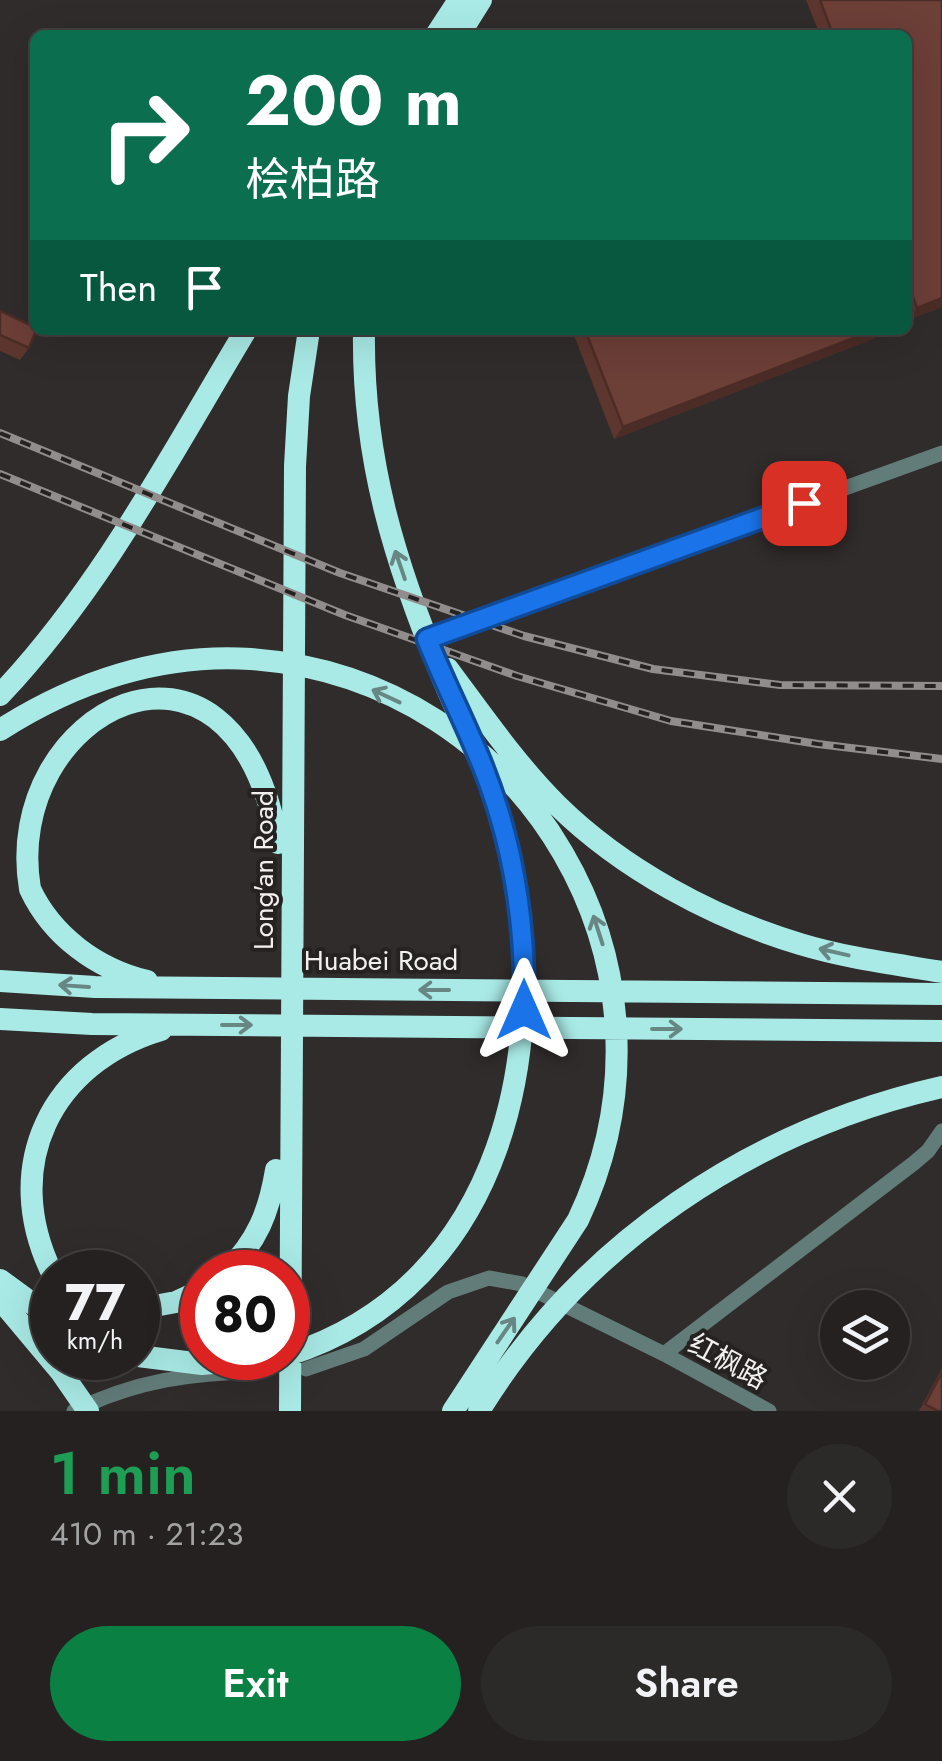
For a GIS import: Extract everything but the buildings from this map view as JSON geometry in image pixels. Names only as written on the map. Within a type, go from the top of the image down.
[{"type":"highway","points":[[439,30],[459,0]]},
{"type":"highway","points":[[462,30],[481,0]]},
{"type":"highway","points":[[0,695],[68,616],[106,563],[243,335]]},
{"type":"highway","name":"Long'an Road","points":[[276,1250],[280,466],[284,394],[293,335]]},
{"type":"highway","name":"Long'an Road","points":[[290,1411],[295,466],[299,396],[308,335]]},
{"type":"highway","points":[[310,1354],[365,1322],[411,1285],[459,1227],[491,1162],[512,1088],[524,1010],[520,914],[507,841],[482,764],[427,639],[388,530],[367,428],[364,335]]},
{"type":"highway","points":[[427,639],[532,778],[560,808],[626,860],[709,908],[770,934],[842,954],[936,971]]},
{"type":"highway","points":[[0,730],[57,697],[152,666],[222,659],[287,664],[354,681],[423,714],[490,764],[548,828],[593,914],[612,984],[618,1056],[611,1123],[592,1190],[578,1220],[453,1411]]},
{"type":"highway","points":[[180,988],[130,977],[104,965],[64,937],[35,900],[20,862],[16,818],[26,774],[37,756],[54,734],[76,718],[119,701],[147,698],[173,702],[216,724],[235,741],[252,764],[272,814],[278,844]]},
{"type":"highway","name":"Huabei Road","points":[[0,981],[180,988],[936,994]]},
{"type":"highway","points":[[0,1018],[92,1024],[936,1031]]},
{"type":"highway","points":[[36,1250],[17,1201],[18,1159],[33,1117],[61,1083],[98,1056],[141,1036],[185,1025]]},
{"type":"highway","points":[[479,1411],[549,1316],[649,1222],[744,1160],[853,1112],[942,1087]]},
{"type":"highway","points":[[245,1250],[257,1237],[269,1206],[276,1170]]},
{"type":"highway","points":[[0,1280],[30,1302]]},
{"type":"highway","points":[[0,1298],[88,1411]]},
{"type":"highway","points":[[271,1380],[274,1411]]},
{"type":"street","points":[[427,639],[942,453]]},
{"type":"street","points":[[664,1354],[914,1163],[942,1131]]},
{"type":"street","name":"红枫路","points":[[310,1359],[364,1349],[448,1292],[489,1278],[522,1284],[769,1411]]},
{"type":"street","points":[[74,1411],[113,1393],[180,1377]]},
{"type":"railway","points":[[0,433],[340,573],[524,636],[653,669],[780,685],[942,686]]},
{"type":"railway","points":[[0,474],[345,615],[517,676],[671,721],[942,759]]},
{"type":"route","points":[[524,1010],[522,931],[507,841],[482,764],[427,639],[804,503]]}]
